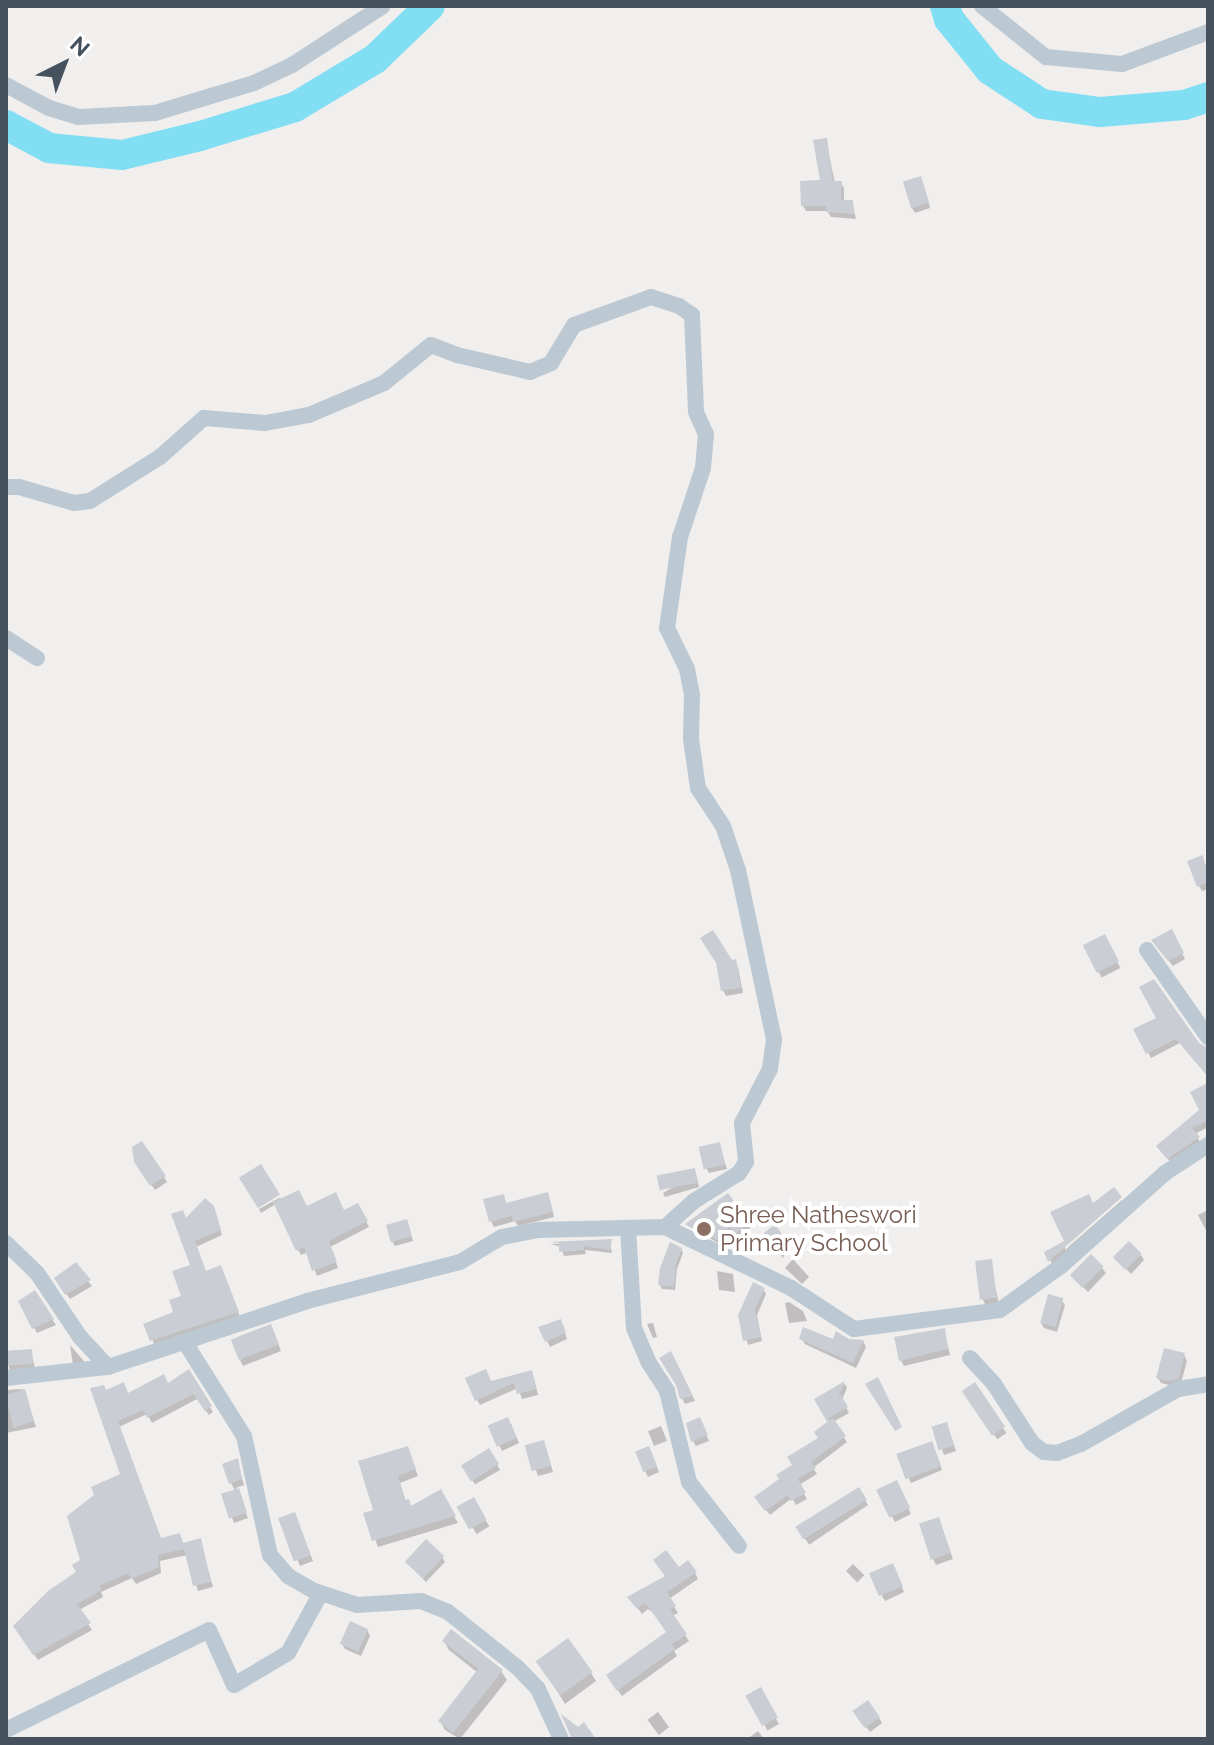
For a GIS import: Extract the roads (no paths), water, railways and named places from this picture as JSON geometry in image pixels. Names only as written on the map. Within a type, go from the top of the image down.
[{"type":"street","points":[[6,85],[49,108],[78,117],[155,113],[254,83],[292,65],[383,6]]},
{"type":"street","points":[[982,6],[1046,57],[1122,64],[1208,32]]},
{"type":"street","points":[[6,487],[19,487],[74,503],[90,501],[160,457],[204,418],[265,423],[309,415],[384,383],[431,345],[457,355],[530,372],[551,363],[574,325],[651,297],[679,306],[692,315],[696,412],[706,434],[703,468],[680,537],[667,628],[687,669],[692,695],[691,739],[698,788],[723,826],[738,870],[774,1040],[770,1069],[742,1123],[746,1162],[739,1173],[694,1201],[665,1227]]},
{"type":"street","points":[[6,638],[37,658]]},
{"type":"street","points":[[1147,950],[1208,1037]]},
{"type":"street","points":[[6,1378],[108,1367],[186,1344],[307,1301],[460,1262],[502,1237],[538,1230],[665,1227],[791,1288],[854,1329],[1000,1310],[1061,1266],[1165,1173],[1208,1145]]},
{"type":"street","points":[[628,1228],[634,1328],[649,1363],[667,1391],[689,1482],[739,1546]]},
{"type":"street","points":[[6,1243],[37,1273],[80,1337],[108,1367]]},
{"type":"street","points":[[186,1344],[244,1436],[270,1555],[288,1576],[321,1593],[357,1605],[421,1601],[448,1612],[517,1667],[538,1689],[561,1739]]},
{"type":"street","points":[[970,1358],[994,1384],[1032,1443],[1044,1452],[1057,1453],[1081,1444],[1178,1389],[1208,1384]]},
{"type":"street","points":[[6,1730],[209,1630],[234,1685],[288,1653],[321,1593]]},
{"type":"waterway","points":[[6,125],[49,148],[122,155],[200,136],[295,107],[375,59],[430,6]]},
{"type":"waterway","points":[[945,6],[949,19],[990,70],[1042,104],[1100,112],[1184,105],[1208,97]]},
{"type":"place","name":"Shree Natheswori Primary School","points":[[704,1229]]}]
